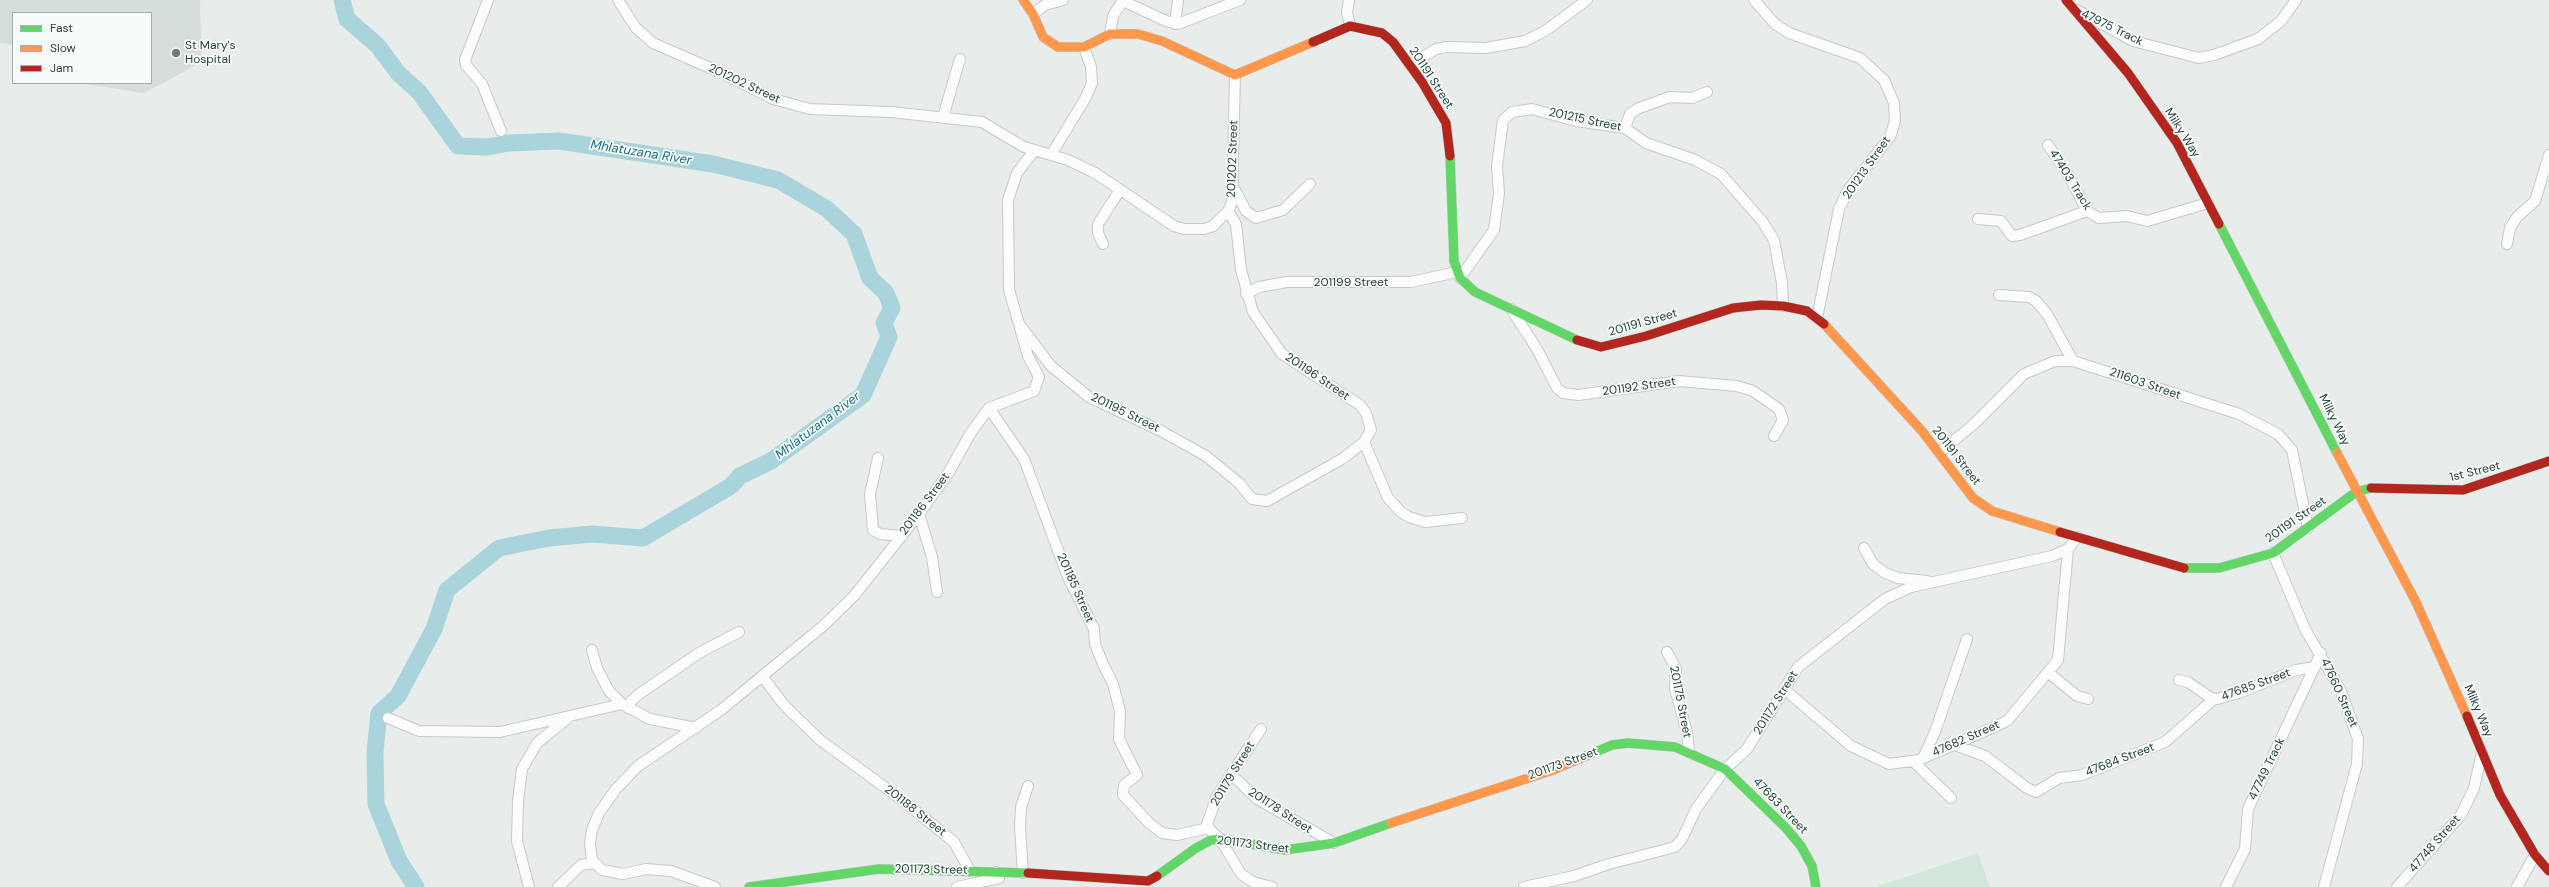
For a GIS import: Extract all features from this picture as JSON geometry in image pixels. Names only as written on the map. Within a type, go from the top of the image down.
[{"type":"street","points":[[488,0],[465,60],[466,65],[482,84],[501,131]]},
{"type":"street","name":"201202 Street","points":[[618,0],[636,28],[653,43],[783,103],[810,109],[892,112],[982,122],[1034,151],[1051,155],[1095,173],[1174,226],[1184,229],[1204,229],[1213,226],[1228,210],[1233,186],[1235,75]]},
{"type":"street","points":[[1022,0],[1033,14],[1038,30],[1047,41],[1058,47],[1084,47],[1110,34],[1128,32],[1152,37],[1235,75],[1350,26],[1347,12],[1349,0]]},
{"type":"street","points":[[1033,14],[1045,5],[1063,0]]},
{"type":"street","points":[[1110,34],[1111,20],[1123,0],[1175,24],[1240,0]]},
{"type":"street","points":[[1175,24],[1178,0]]},
{"type":"street","points":[[1410,65],[1436,49],[1446,47],[1486,48],[1525,40],[1545,31],[1588,0]]},
{"type":"street","name":"201213 Street","points":[[1754,0],[1775,24],[1788,33],[1860,58],[1884,80],[1894,103],[1895,121],[1890,137],[1852,186],[1839,210],[1817,318]]},
{"type":"street","name":"47975 Track","points":[[2068,2],[2133,41],[2199,58],[2214,55],[2258,39],[2281,21],[2296,0]]},
{"type":"street","name":"Milky Way","points":[[2068,2],[2128,73],[2177,142],[2297,373],[2356,492],[2436,643],[2500,795],[2536,855],[2549,870]]},
{"type":"street","name":"201191 Street","points":[[1350,26],[1366,28],[1382,33],[1393,42],[1442,114],[1448,132],[1454,261],[1458,275],[1474,292],[1566,336],[1601,347],[1646,336],[1733,308],[1761,305],[1783,306],[1807,311],[1817,318],[1846,346],[1939,453],[1964,489],[1980,504],[2006,516],[2196,569],[2219,568],[2273,553],[2356,492]]},
{"type":"street","points":[[1051,155],[1082,104],[1092,83],[1090,67],[1084,47]]},
{"type":"street","points":[[943,117],[960,60]]},
{"type":"street","points":[[1625,128],[1630,114],[1638,108],[1670,97],[1692,98],[1706,92]]},
{"type":"street","name":"201215 Street","points":[[1458,275],[1494,230],[1499,193],[1498,166],[1501,125],[1506,116],[1512,112],[1532,109],[1576,121],[1625,128],[1646,143],[1695,160],[1721,174],[1745,200],[1770,232],[1776,246],[1782,283],[1783,306]]},
{"type":"street","name":"47403 Track","points":[[2048,145],[2070,176],[2087,211],[2099,218],[2127,216],[2148,221],[2208,203]]},
{"type":"street","name":"201195 Street","points":[[1034,151],[1017,173],[1008,200],[1009,290],[1019,324],[1051,366],[1089,397],[1161,431],[1206,456],[1239,483],[1256,501],[1267,502],[1275,498],[1342,459],[1364,442]]},
{"type":"street","points":[[2507,244],[2510,228],[2517,217],[2535,201],[2549,155]]},
{"type":"street","points":[[1233,186],[1246,211],[1256,218],[1283,210],[1310,184]]},
{"type":"street","points":[[1103,244],[1098,233],[1098,224],[1120,190]]},
{"type":"street","name":"201196 Street","points":[[1228,210],[1236,224],[1246,294],[1252,312],[1282,354],[1360,405],[1366,413],[1371,430],[1364,442]]},
{"type":"street","points":[[1978,220],[2001,221],[2007,232],[2012,236],[2016,236],[2087,211]]},
{"type":"street","name":"201199 Street","points":[[1246,294],[1259,287],[1287,282],[1404,283],[1458,275]]},
{"type":"street","points":[[1999,295],[2029,297],[2036,300],[2047,314],[2073,361]]},
{"type":"street","name":"201192 Street","points":[[1510,309],[1537,349],[1557,388],[1564,393],[1578,396],[1679,381],[1737,386],[1753,391],[1779,409],[1783,420],[1774,436]]},
{"type":"street","points":[[989,408],[1029,394],[1037,388],[1040,377],[1028,356],[1019,324]]},
{"type":"street","name":"211603 Street","points":[[1939,453],[1974,424],[2024,374],[2055,361],[2073,361],[2239,414],[2278,434],[2292,450],[2308,528]]},
{"type":"street","name":"201186 Street","points":[[594,863],[591,855],[592,830],[605,804],[638,766],[696,728],[811,638],[846,604],[919,514],[949,472],[970,434],[989,408]]},
{"type":"street","name":"201185 Street","points":[[989,408],[1024,459],[1068,576],[1094,629],[1097,648],[1114,684],[1119,705],[1119,739],[1137,775],[1124,785],[1123,795],[1156,829],[1166,834],[1177,835],[1208,828]]},
{"type":"street","points":[[1364,442],[1388,498],[1401,512],[1409,517],[1426,522],[1462,518]]},
{"type":"street","points":[[878,458],[871,486],[872,530],[880,534],[902,536]]},
{"type":"street","name":"1st Street","points":[[2356,492],[2375,487],[2447,491],[2463,490],[2549,461]]},
{"type":"street","points":[[919,514],[932,557],[937,592]]},
{"type":"street","points":[[2068,549],[2077,537]]},
{"type":"street","points":[[1864,548],[1873,564],[1885,572],[1898,578],[1935,581]]},
{"type":"street","name":"201172 Street","points":[[1524,887],[1574,876],[1609,864],[1675,847],[1682,839],[1696,809],[1726,769],[1747,749],[1798,667],[1807,658],[1872,608],[1911,587],[2052,556],[2068,549]]},
{"type":"street","name":"47682 Street","points":[[1784,688],[1846,742],[1861,752],[1889,764],[1918,760],[1955,745],[2008,720],[2049,673],[2059,658],[2068,549]]},
{"type":"street","name":"47660 Street","points":[[2273,553],[2305,629],[2321,653],[2341,691],[2355,727],[2359,750],[2357,764],[2324,887]]},
{"type":"street","points":[[388,718],[419,731],[484,733],[520,729],[572,714],[625,706],[639,694],[699,653],[739,632]]},
{"type":"street","points":[[1951,798],[1918,760],[1935,732],[1967,639]]},
{"type":"street","points":[[592,650],[597,668],[609,691],[625,706],[650,719],[696,728]]},
{"type":"street","name":"201175 Street","points":[[1668,652],[1676,669],[1675,689],[1687,732],[1689,752]]},
{"type":"street","name":"47749 Track","points":[[2226,887],[2245,849],[2248,809],[2321,653]]},
{"type":"street","name":"47685 Street","points":[[2179,680],[2196,686],[2214,699],[2239,694],[2296,670],[2315,667]]},
{"type":"street","points":[[2049,673],[2078,696],[2088,699]]},
{"type":"street","name":"201188 Street","points":[[762,676],[797,719],[820,740],[954,842],[970,871]]},
{"type":"street","name":"47684 Street","points":[[1955,745],[1985,756],[2027,788],[2036,792],[2059,778],[2082,775],[2165,742],[2214,699]]},
{"type":"street","points":[[529,887],[517,840],[518,801],[522,768],[537,744],[572,714]]},
{"type":"street","name":"201179 Street","points":[[1208,828],[1207,822],[1212,807],[1231,774],[1261,728]]},
{"type":"street","name":"201173 Street","points":[[749,887],[879,869],[1023,873],[1145,884],[1164,873],[1204,843],[1220,839],[1285,850],[1334,844],[1506,784],[1553,770],[1612,745],[1628,743],[1654,744],[1689,752],[1726,769]]},
{"type":"street","name":"47748 Street","points":[[2397,887],[2461,815],[2474,788],[2482,752]]},
{"type":"street","name":"47683 Street","points":[[1726,769],[1786,828],[1801,846],[1812,866],[1816,887]]},
{"type":"street","name":"201178 Street","points":[[1231,774],[1257,799],[1334,844]]},
{"type":"street","points":[[1023,873],[1020,827],[1021,807],[1028,786]]},
{"type":"street","points":[[1208,828],[1220,839],[1234,864],[1246,878],[1272,887]]},
{"type":"street","points":[[2517,887],[2536,855]]},
{"type":"street","points":[[558,887],[581,865],[594,863],[610,874],[623,874],[646,869],[671,871],[715,887]]},
{"type":"street","points":[[957,887],[999,878],[996,872]]},
{"type":"street","points":[[1572,887],[1574,876]]},
{"type":"shaded area","name":"St Mary's Hospital","points":[[0,0],[200,0],[202,62],[144,93],[85,84],[152,84],[152,12],[12,12],[12,45],[0,43]]},
{"type":"green space","points":[[1978,853],[1990,887],[1876,887]]},
{"type":"waterway","name":"Mhlatuzana River","points":[[342,0],[347,19],[378,46],[398,73],[419,92],[458,146],[487,147],[509,143],[559,141],[713,164],[778,180],[827,209],[854,234],[870,278],[886,293],[892,308],[884,323],[889,337],[863,395],[771,461],[740,476],[731,486],[643,538],[592,534],[549,538],[499,548],[447,590],[434,629],[398,696],[379,713],[375,752],[376,804],[399,861],[416,887]]},
{"type":"traffic: fast","points":[[1450,156],[1454,261],[1460,278],[1475,292],[1577,340]]},
{"type":"traffic: fast","points":[[2219,224],[2337,453]]},
{"type":"traffic: fast","points":[[2184,568],[2219,568],[2273,553],[2356,492],[2371,488]]},
{"type":"traffic: fast","points":[[1586,756],[1612,745],[1628,743],[1675,747],[1725,769],[1786,828],[1801,846],[1812,866],[1816,887]]},
{"type":"traffic: fast","points":[[1157,876],[1196,848],[1211,840],[1222,839],[1285,850],[1334,843],[1391,823]]},
{"type":"traffic: fast","points":[[749,887],[879,869],[1028,873]]},
{"type":"traffic: slow","points":[[1023,0],[1033,14],[1043,37],[1058,47],[1084,47],[1110,34],[1138,34],[1162,41],[1235,75],[1313,42]]},
{"type":"traffic: slow","points":[[1824,324],[1922,431],[1973,498],[1992,511],[2060,532]]},
{"type":"traffic: slow","points":[[2337,453],[2416,602],[2467,716]]},
{"type":"traffic: slow","points":[[1391,823],[1553,770],[1586,756]]},
{"type":"traffic: jam","points":[[2066,0],[2128,73],[2177,143],[2219,224]]},
{"type":"traffic: jam","points":[[1313,42],[1350,26],[1382,33],[1393,42],[1422,82],[1446,123],[1450,156]]},
{"type":"traffic: jam","points":[[1577,340],[1601,347],[1646,336],[1733,308],[1761,305],[1783,306],[1807,311],[1824,324]]},
{"type":"traffic: jam","points":[[2371,488],[2463,490],[2549,461]]},
{"type":"traffic: jam","points":[[2060,532],[2184,568]]},
{"type":"traffic: jam","points":[[2467,716],[2500,795],[2535,855],[2549,871]]},
{"type":"traffic: jam","points":[[1028,873],[1148,881],[1157,876]]},
{"type":"place","name":"St Mary's Hospital","points":[[176,53]]}]
